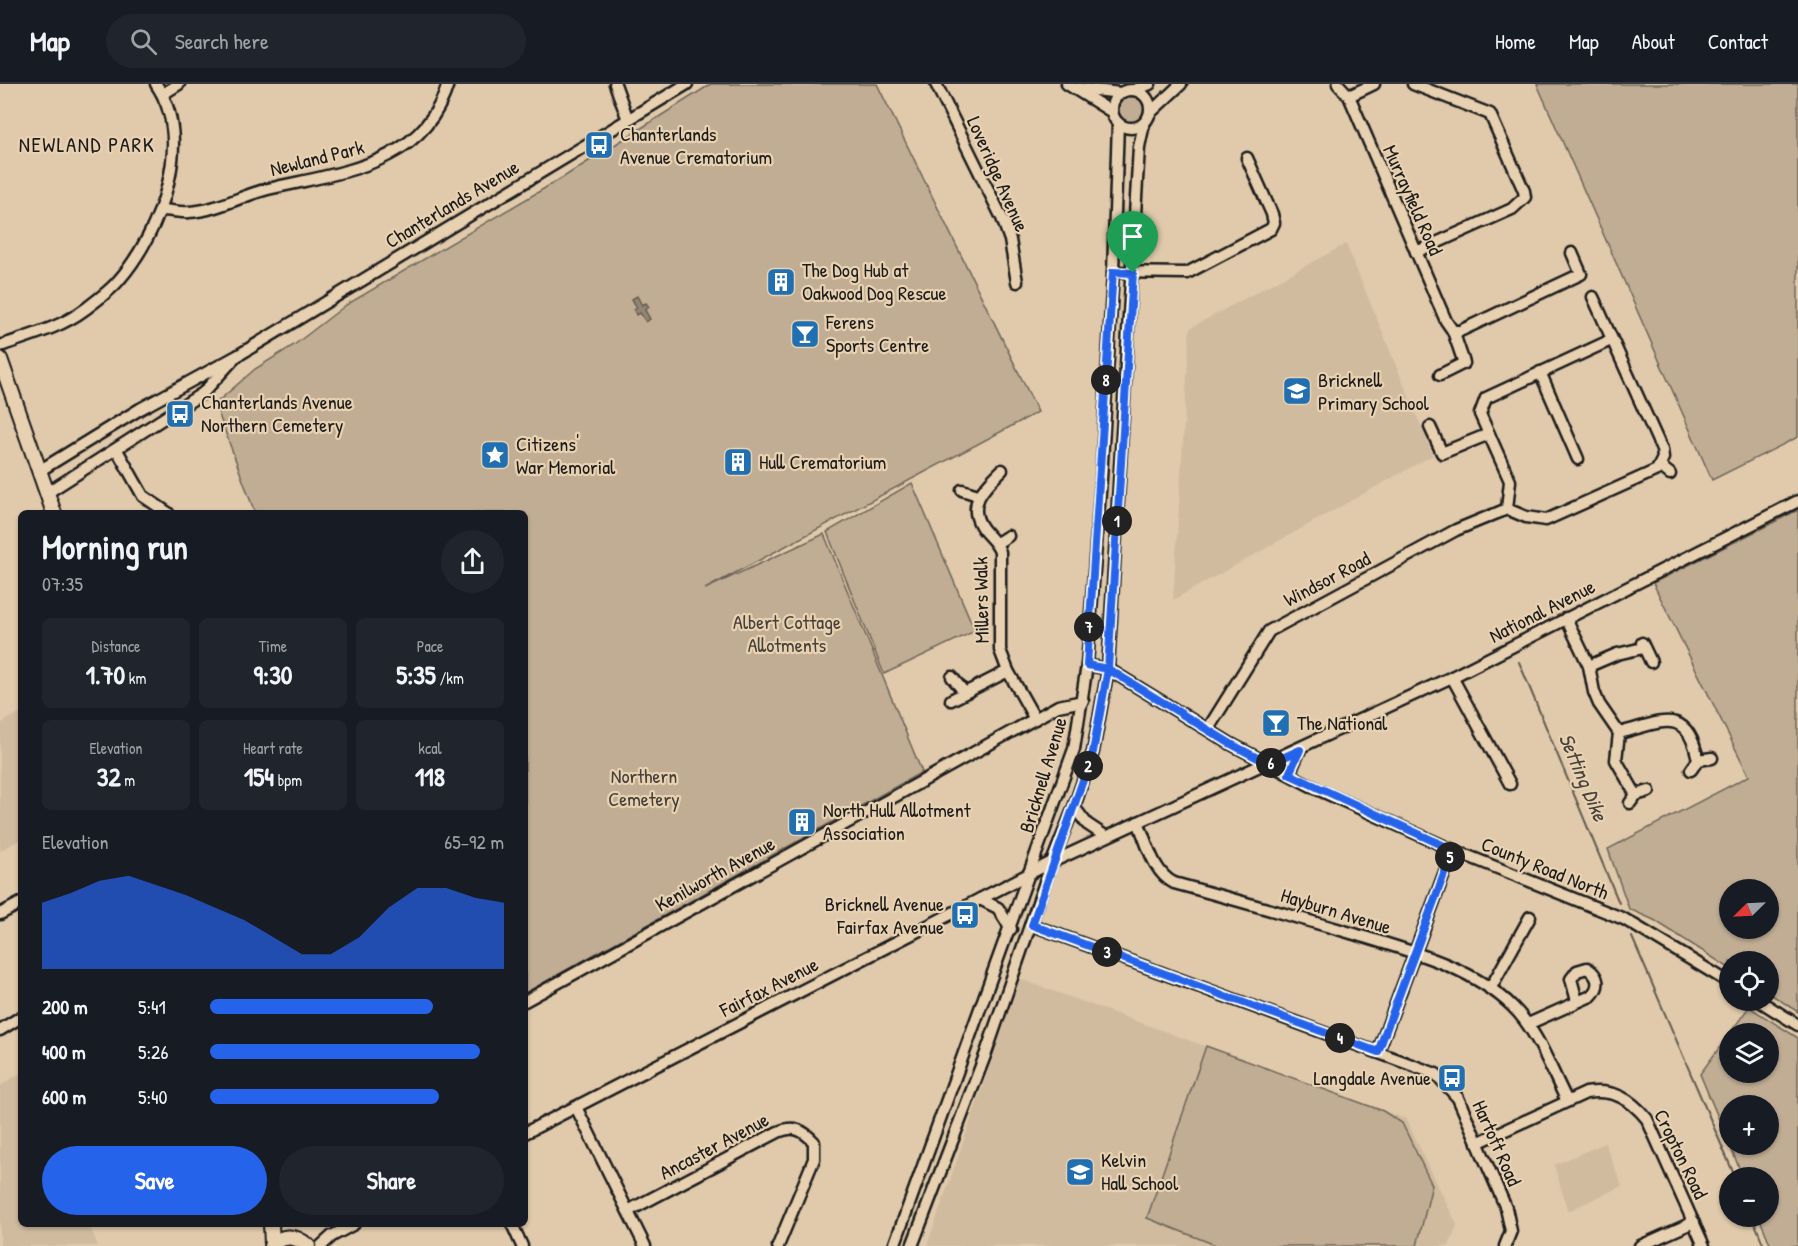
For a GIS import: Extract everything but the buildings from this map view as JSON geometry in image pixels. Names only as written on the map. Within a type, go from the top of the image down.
[{"type":"main road","points":[[0,359],[53,510]]},
{"type":"main road","points":[[271,1227],[272,1245]]},
{"type":"main road","points":[[289,1227],[301,1241]]},
{"type":"main road","points":[[272,1245],[282,1238],[301,1241]]},
{"type":"street","points":[[0,346],[69,321],[84,310],[118,281],[161,210],[170,175],[172,147],[171,129],[163,94],[156,84]]},
{"type":"street","points":[[163,94],[179,84]]},
{"type":"street","name":"Newland Park","points":[[161,210],[189,212],[208,208],[246,194],[354,171],[406,144],[442,105],[448,84]]},
{"type":"street","points":[[615,84],[628,120]]},
{"type":"street","name":"Chanterlands Avenue","points":[[39,471],[140,409],[237,356],[687,84]]},
{"type":"street","name":"Loveridge Avenue","points":[[936,84],[1002,218],[1010,240],[1017,282]]},
{"type":"street","points":[[1071,86],[1120,93],[1150,84]]},
{"type":"street","points":[[1071,86],[1112,112],[1118,123],[1126,128],[1136,128],[1144,124],[1150,113],[1181,84]]},
{"type":"street","name":"Murrayfield Road","points":[[1338,84],[1349,96],[1449,327],[1454,331],[1464,363],[1440,375]]},
{"type":"street","points":[[1349,96],[1374,84]]},
{"type":"street","points":[[1413,84],[1490,114],[1525,197],[1512,209],[1416,252]]},
{"type":"street","points":[[1134,90],[1143,93],[1150,104],[1150,113]]},
{"type":"street","points":[[1112,112],[1114,101],[1120,93]]},
{"type":"street","name":"Bricknell Avenue","points":[[894,1246],[1011,929],[1074,749],[1087,665],[1113,272],[1118,123]]},
{"type":"street","name":"Bricknell Avenue","points":[[912,1246],[983,1062],[1052,862],[1093,752],[1108,669],[1139,147],[1144,124]]},
{"type":"street","points":[[1113,272],[1187,273],[1270,229],[1274,223],[1272,214],[1247,158]]},
{"type":"street","points":[[1454,331],[1460,331],[1581,274],[1572,253]]},
{"type":"street","points":[[1593,297],[1662,450],[1660,466]]},
{"type":"street","points":[[1611,340],[1486,398],[1480,414],[1510,481],[1507,509],[1526,517],[1545,520],[1637,480],[1660,466]]},
{"type":"street","name":"Chanterlands Avenue","points":[[46,493],[117,450],[203,393],[237,356]]},
{"type":"street","points":[[1540,372],[1578,459]]},
{"type":"street","points":[[1430,427],[1442,453],[1489,434]]},
{"type":"street","points":[[117,450],[143,495],[164,510]]},
{"type":"street","points":[[1101,463],[1121,465]]},
{"type":"street","points":[[1660,466],[1670,474]]},
{"type":"street","points":[[962,490],[978,495],[1002,470]]},
{"type":"street","name":"Millers Walk","points":[[978,495],[975,512],[981,526],[997,543],[1002,575],[1000,650],[1008,671],[1035,719]]},
{"type":"street","name":"National Avenue","points":[[1030,873],[1105,836],[1300,750],[1452,677],[1798,501]]},
{"type":"street","name":"Windsor Road","points":[[1208,729],[1269,631],[1456,530],[1507,509]]},
{"type":"street","name":"Millers Walk","points":[[997,543],[1008,537]]},
{"type":"street","points":[[1566,618],[1589,666],[1599,704],[1619,733],[1616,760],[1633,799],[1649,791]]},
{"type":"street","points":[[1089,626],[1110,627]]},
{"type":"street","points":[[1589,666],[1642,644],[1651,662]]},
{"type":"street","name":"County Road North","points":[[1087,665],[1108,669],[1231,744],[1289,774],[1453,850],[1624,920],[1719,976]]},
{"type":"street","points":[[951,700],[1008,671]]},
{"type":"street","points":[[952,677],[964,692]]},
{"type":"street","points":[[1452,677],[1510,784]]},
{"type":"street","name":"Kenilworth Avenue","points":[[528,999],[1058,706],[1083,701]]},
{"type":"street","points":[[1619,733],[1658,720],[1672,720],[1690,735],[1698,760]]},
{"type":"street","points":[[1074,749],[1093,752]]},
{"type":"street","points":[[1289,774],[1300,750]]},
{"type":"street","points":[[1691,770],[1698,760],[1712,758]]},
{"type":"street","name":"Bricknell Avenue","points":[[1074,807],[1087,824],[1105,836]]},
{"type":"street","name":"Hayburn Avenue","points":[[1138,822],[1159,871],[1165,879],[1413,954],[1451,968],[1490,989],[1512,1005],[1528,1024],[1566,1101]]},
{"type":"street","points":[[1378,1052],[1453,850]]},
{"type":"street","name":"Fairfax Avenue","points":[[528,1131],[1030,873]]},
{"type":"street","points":[[980,899],[998,908],[1011,929]]},
{"type":"street","points":[[0,914],[18,905]]},
{"type":"street","points":[[1490,989],[1530,917]]},
{"type":"street","name":"Hartoft Road","points":[[1032,925],[1425,1069],[1445,1081],[1458,1098],[1506,1208],[1511,1231],[1505,1246]]},
{"type":"street","points":[[1528,1024],[1577,1001]]},
{"type":"street","points":[[1776,1011],[1798,1025]]},
{"type":"street","points":[[0,1030],[18,1019]]},
{"type":"street","name":"Cropton Road","points":[[1477,1143],[1586,1093],[1603,1091],[1615,1093],[1636,1105],[1647,1119],[1704,1246]]},
{"type":"street","points":[[576,1107],[645,1246]]},
{"type":"street","name":"Ancaster Avenue","points":[[628,1211],[792,1127],[805,1132],[814,1142],[813,1159],[781,1245]]},
{"type":"street","points":[[909,1201],[927,1207]]},
{"type":"street","points":[[1640,1246],[1694,1222]]},
{"type":"street","points":[[321,1246],[332,1236],[348,1227]]},
{"type":"street","points":[[513,1227],[522,1246]]},
{"type":"street","points":[[301,1241],[332,1236]]},
{"type":"shaded area","name":"Bricknell Primary School","points":[[1346,244],[1433,455],[1173,600],[1190,328]]},
{"type":"shaded area","points":[[637,296],[642,305],[646,303],[649,307],[645,310],[650,319],[646,322],[640,313],[636,315],[634,310],[637,308],[632,299]]},
{"type":"shaded area","points":[[18,714],[18,841],[0,851],[0,724]]},
{"type":"shaded area","points":[[1020,979],[1406,1119],[1457,1225],[1449,1246],[927,1246]]},
{"type":"shaded area","points":[[18,1075],[18,1227],[90,1227],[98,1246],[0,1246],[0,1086]]},
{"type":"shaded area","points":[[1605,1143],[1622,1186],[1568,1211],[1554,1165]]},
{"type":"green space","points":[[711,84],[877,84],[1038,412],[705,589],[824,534],[922,772],[528,991],[528,510],[254,510],[215,404],[255,369],[294,345],[346,305],[562,178]]},
{"type":"green space","points":[[1537,84],[1798,84],[1798,437],[1712,480]]},
{"type":"green space","points":[[1132,95],[1142,99],[1146,109],[1142,119],[1132,123],[1122,119],[1118,109],[1122,99]]},
{"type":"green space","points":[[912,483],[975,631],[884,674],[827,532]]},
{"type":"green space","points":[[1798,510],[1798,1012],[1779,1000],[1779,951],[1719,951],[1719,962],[1654,920],[1629,909],[1608,849],[1749,776],[1653,583]]},
{"type":"green space","points":[[1746,1011],[1755,1011],[1774,1023],[1737,1023]]},
{"type":"green space","points":[[1779,1026],[1798,1038],[1798,1246],[1771,1246],[1763,1227],[1779,1227],[1779,1167],[1739,1167],[1734,1155],[1779,1155],[1779,1095],[1719,1095],[1719,1120],[1700,1074],[1719,1048],[1719,1083],[1779,1083]]},
{"type":"green space","points":[[1206,1046],[1383,1111],[1402,1123],[1432,1185],[1417,1246],[1218,1246],[1147,1218]]},
{"type":"waterway","name":"Setting Dike","points":[[1519,662],[1619,903]]},
{"type":"waterway","name":"Setting Dike","points":[[1632,937],[1731,1167]]},
{"type":"waterway","name":"Setting Dike","points":[[1756,1227],[1764,1246]]},
{"type":"place","name":"Chanterlands Avenue Crematorium","points":[[599,145]]},
{"type":"place","name":"The Dog Hub at Oakwood Dog Rescue","points":[[781,282]]},
{"type":"place","name":"Ferens Sports Centre","points":[[805,334]]},
{"type":"place","name":"Bricknell Primary School","points":[[1297,391]]},
{"type":"place","name":"Chanterlands Avenue Northern Cemetery","points":[[180,414]]},
{"type":"place","name":"Citizens' War Memorial","points":[[495,455]]},
{"type":"place","name":"Hull Crematorium","points":[[738,462]]},
{"type":"place","name":"The National","points":[[1276,723]]},
{"type":"place","name":"North Hull Allotment Association","points":[[802,822]]},
{"type":"place","name":"Bricknell Avenue Fairfax Avenue","points":[[965,915]]},
{"type":"place","name":"Langdale Avenue","points":[[1452,1078]]},
{"type":"place","name":"Kelvin Hall School","points":[[1080,1172]]},
{"type":"district","name":"NEWLAND PARK","points":[[87,145]]},
{"type":"route","points":[[1133,273],[1108,669],[1093,752],[1052,862],[1032,925],[1378,1052],[1453,850],[1319,790],[1289,774],[1300,750],[1269,764],[1231,744],[1108,669],[1087,665],[1113,272],[1133,273]]},
{"type":"park label","name":"Albert Cottage Allotments","points":[[787,634]]},
{"type":"park label","name":"Northern Cemetery","points":[[644,788]]}]
